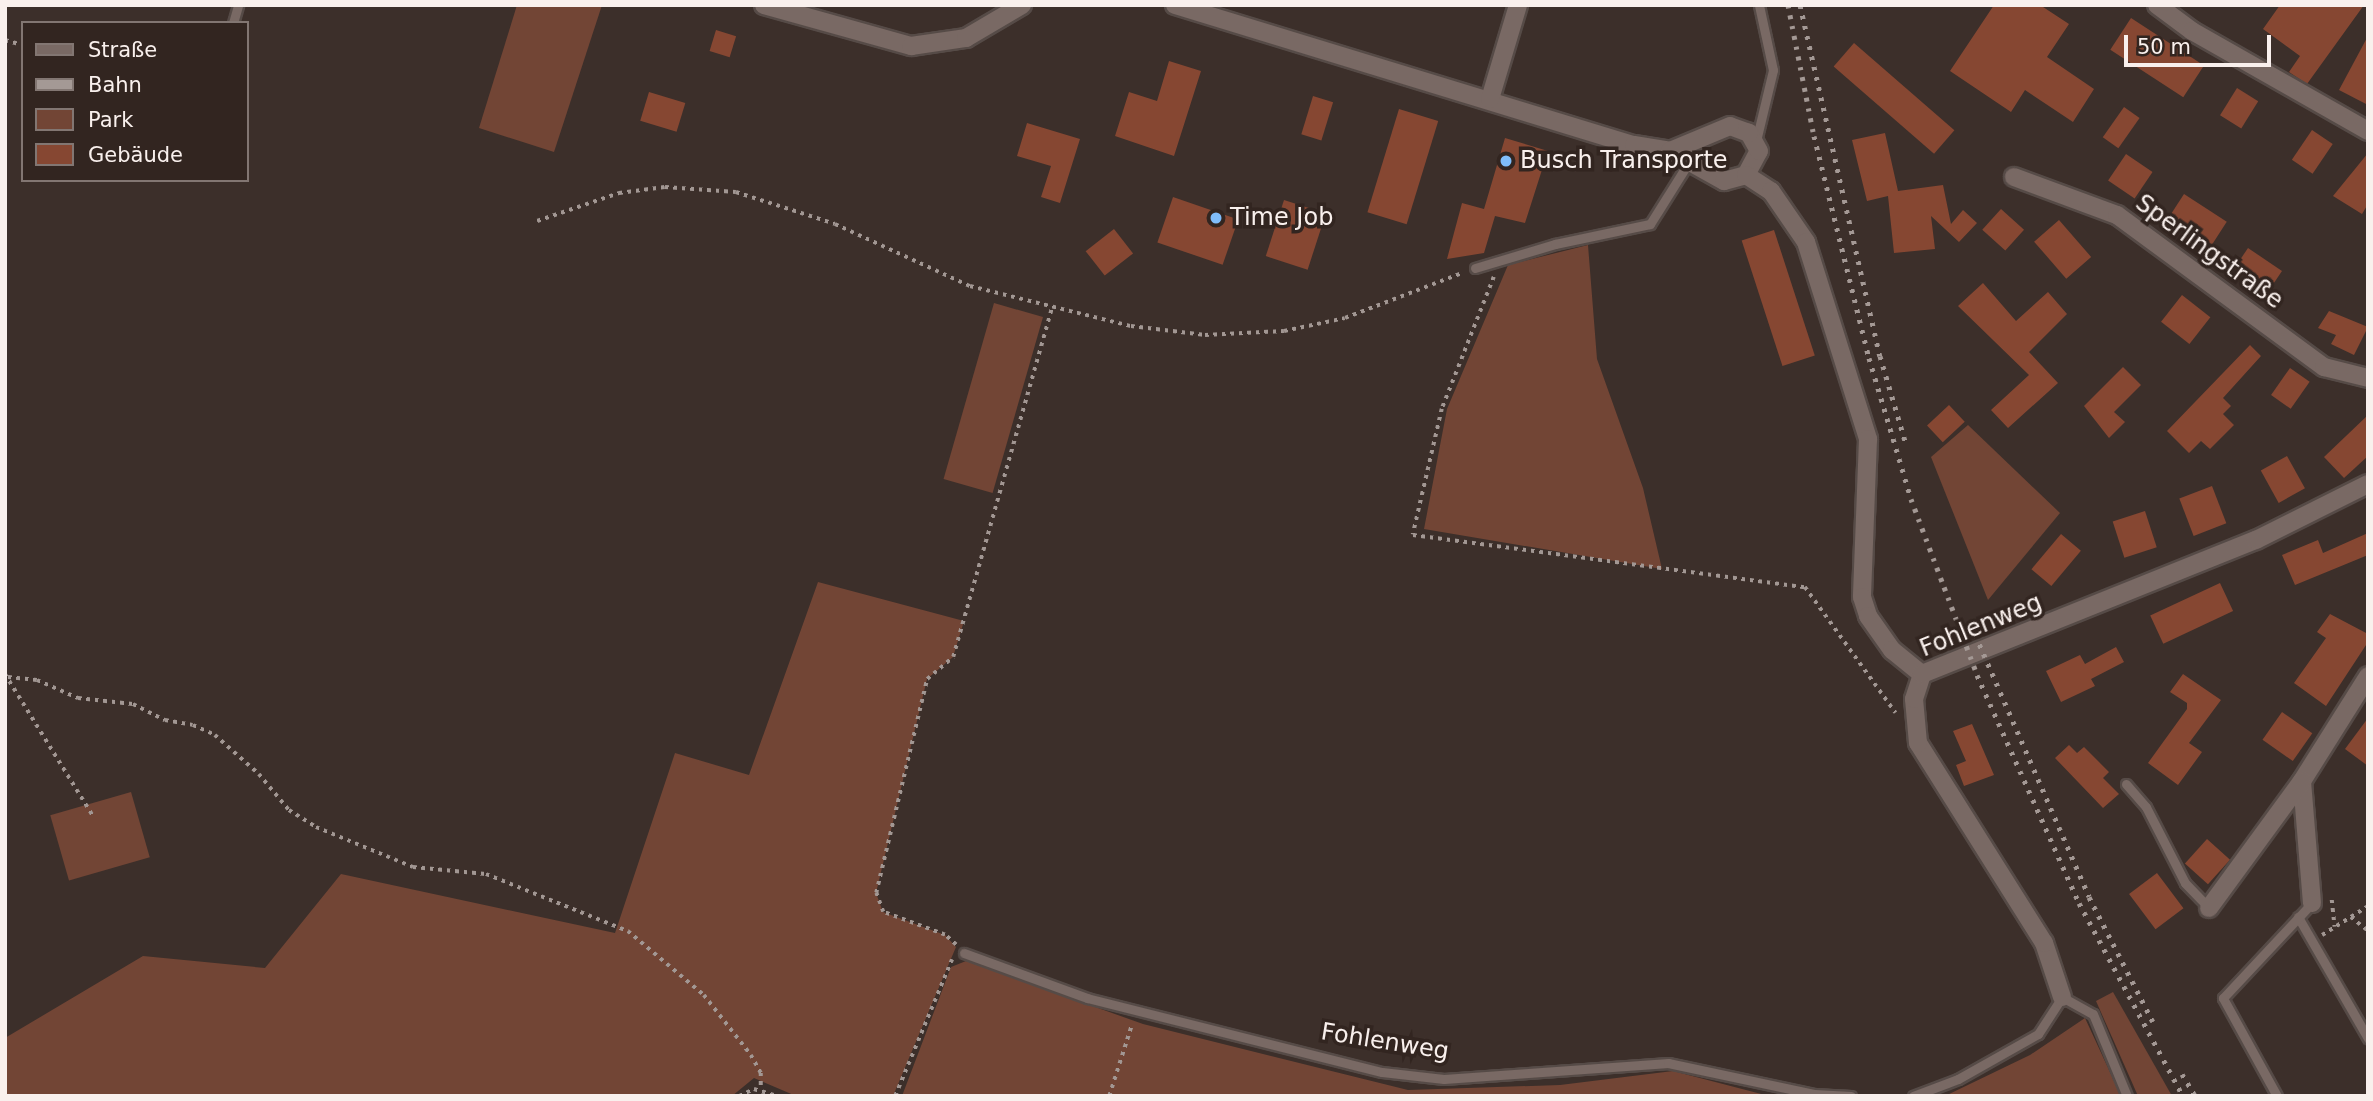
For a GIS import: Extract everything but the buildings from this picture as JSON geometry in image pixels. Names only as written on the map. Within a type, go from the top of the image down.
[{"type":"street","points":[[764,5],[911,46],[966,38],[1022,5]]},
{"type":"street","points":[[1175,5],[1670,151],[1687,165],[1724,181],[1746,174],[1756,161],[1756,141],[1730,126],[1670,151]]},
{"type":"street","points":[[1490,99],[1518,5]]},
{"type":"street","points":[[2157,5],[2192,31],[2368,131]]},
{"type":"street","points":[[1746,174],[1771,191],[1806,242],[1868,439],[1862,597],[1868,616],[1892,650],[1922,674]]},
{"type":"street","name":"Sperlingstraße","points":[[2014,177],[2117,215],[2324,366],[2368,378]]},
{"type":"street","name":"Fohlenweg","points":[[2062,997],[2044,943],[1918,743],[1914,699],[1922,674],[2256,540],[2368,484]]},
{"type":"street","points":[[2209,908],[2302,781],[2368,676]]},
{"type":"street","points":[[2302,781],[2312,903]]},
{"type":"lane","points":[[1756,141],[1773,70],[1759,5]]},
{"type":"lane","points":[[1475,268],[1501,259],[1650,224],[1687,165]]},
{"type":"lane","points":[[2126,784],[2146,807],[2185,883],[2209,908]]},
{"type":"lane","points":[[2277,1096],[2223,998],[2312,903]]},
{"type":"lane","points":[[2298,917],[2368,1038]]},
{"type":"lane","name":"Fohlenweg","points":[[964,953],[1136,1012],[1382,1072],[1431,1078],[1668,1063],[1814,1094],[1851,1096]]},
{"type":"lane","points":[[1913,1096],[1958,1079],[2038,1034],[2062,997],[2093,1014],[2127,1096]]},
{"type":"path","points":[[537,221],[631,192],[665,187],[736,192],[835,224],[970,286],[1052,308],[1205,335],[1284,331],[1345,318],[1475,268]]},
{"type":"path","points":[[1501,259],[1442,410],[1413,535],[1805,587],[1918,743]]},
{"type":"path","points":[[895,1096],[946,969],[964,953],[945,935],[883,912],[876,893],[927,679],[953,657],[1052,308]]},
{"type":"path","points":[[6,676],[93,816]]},
{"type":"path","points":[[6,676],[37,680],[79,698],[133,704],[165,720],[193,725],[215,735],[259,774],[289,810],[316,827],[413,867],[486,874],[628,931],[704,995],[751,1055],[761,1073],[761,1090]]},
{"type":"path","points":[[2312,940],[2368,906]]},
{"type":"path","points":[[2351,917],[2368,931]]},
{"type":"path","points":[[1109,1096],[1136,1012]]},
{"type":"path","points":[[739,1096],[761,1090],[777,1096]]},
{"type":"green space","points":[[517,5],[602,5],[554,152],[479,128]]},
{"type":"green space","points":[[1588,245],[1597,359],[1643,488],[1662,569],[1424,529],[1447,409],[1508,265]]},
{"type":"green space","points":[[994,303],[1043,317],[993,493],[944,479]]},
{"type":"green space","points":[[1968,425],[2060,513],[1988,600],[1931,457]]},
{"type":"green space","points":[[818,582],[964,621],[953,657],[927,679],[876,893],[883,912],[945,935],[956,947],[893,1096],[796,1096],[754,1078],[732,1096],[5,1096],[5,1038],[143,956],[265,968],[341,874],[615,933],[675,753],[749,775]]},
{"type":"green space","points":[[131,792],[150,857],[69,881],[50,815]]},
{"type":"green space","points":[[966,961],[1143,1024],[1408,1090],[1560,1085],[1673,1071],[1769,1096],[902,1096],[951,967]]},
{"type":"green space","points":[[2113,992],[2172,1096],[2138,1096],[2096,1001]]},
{"type":"green space","points":[[2085,1018],[2121,1096],[1945,1096],[2030,1055]]},
{"type":"railway","points":[[1788,5],[1814,136],[1869,358],[1911,499],[1977,675],[2079,903],[2183,1096]]},
{"type":"railway","points":[[1800,5],[1880,356],[1905,441]]},
{"type":"railway","points":[[1971,625],[2089,897],[2153,1022]]},
{"type":"railway","points":[[2182,1074],[2195,1096]]},
{"type":"place","name":"Busch Transporte","points":[[1506,161]]},
{"type":"place","name":"Time Job","points":[[1216,218]]}]
